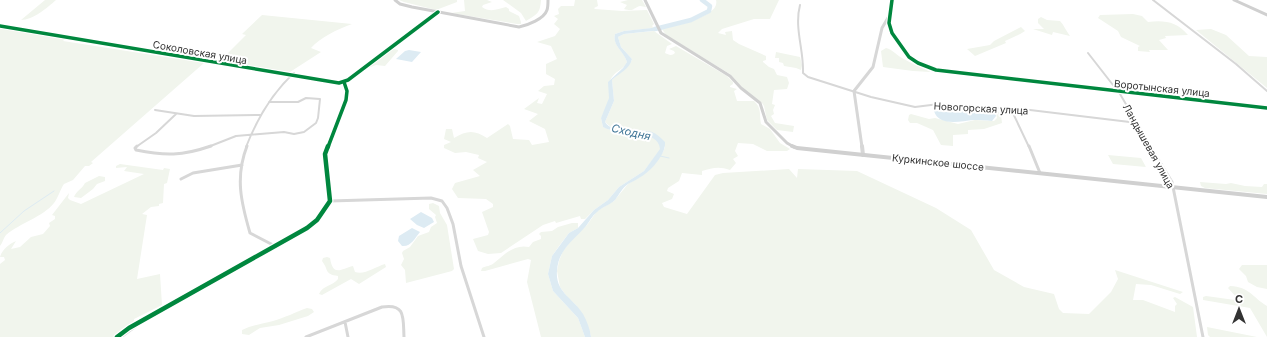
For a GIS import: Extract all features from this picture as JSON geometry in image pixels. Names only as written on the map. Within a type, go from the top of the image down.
[{"type":"main road","points":[[395,0],[405,5],[521,27],[544,13],[547,9],[548,0]]},
{"type":"main road","name":"Куркинское шоссе","points":[[645,0],[658,28],[667,38],[730,76],[741,88],[760,103],[766,122],[788,143],[797,148],[1267,196]]},
{"type":"main road","points":[[1234,0],[1267,14]]},
{"type":"main road","points":[[1239,0],[1267,14]]},
{"type":"street","points":[[882,31],[884,28],[889,27],[892,0]]},
{"type":"street","points":[[1153,0],[1236,64],[1267,91]]},
{"type":"street","name":"Новогорская улица","points":[[800,5],[797,16],[803,56],[804,75],[854,92],[915,107],[935,104],[1011,109],[1138,123]]},
{"type":"street","points":[[117,337],[142,320],[312,224],[330,201],[326,154],[346,100],[347,91],[344,82],[438,12]]},
{"type":"street","points":[[863,154],[854,92],[873,67],[884,24],[890,15]]},
{"type":"street","points":[[0,26],[54,35]]},
{"type":"street","name":"Воротынская улица","points":[[889,27],[910,57],[918,63],[936,70],[1267,108]]},
{"type":"street","points":[[882,31],[887,30],[892,33]]},
{"type":"street","name":"Соколовская улица","points":[[54,35],[292,74],[335,83],[344,82]]},
{"type":"street","name":"Ландышевая улица","points":[[1088,53],[1118,92],[1138,123],[1174,187],[1196,297],[1202,337]]},
{"type":"street","points":[[274,246],[250,233],[241,197],[239,178],[242,164],[260,115],[277,89],[292,74]]},
{"type":"street","points":[[176,114],[155,133],[141,141],[135,148],[139,152],[162,155],[194,152],[236,136],[284,132],[295,134],[307,131],[315,123],[320,99],[306,98],[298,102],[269,102]]},
{"type":"street","points":[[1011,109],[1028,143],[1040,173]]},
{"type":"street","points":[[155,110],[176,114],[215,117],[260,115]]},
{"type":"street","points":[[181,179],[193,173],[242,164]]},
{"type":"street","points":[[330,201],[431,198],[442,201],[448,210],[452,222],[461,265],[476,307],[484,337]]},
{"type":"street","points":[[309,337],[382,307],[393,306],[399,308],[403,312],[404,337]]},
{"type":"street","points":[[121,337],[142,320]]},
{"type":"street","points":[[345,322],[348,337]]},
{"type":"shaded area","points":[[45,0],[56,0],[35,16],[21,20]]},
{"type":"shaded area","points":[[399,0],[457,0],[457,2],[436,10]]},
{"type":"shaded area","points":[[464,0],[487,0],[492,2],[483,5],[482,7],[488,10],[506,7],[509,11],[519,16],[521,24],[451,13],[465,11]]},
{"type":"shaded area","points":[[503,0],[541,0],[539,11],[526,21],[521,13]]},
{"type":"shaded area","points":[[575,0],[597,0],[598,6],[594,8],[595,9],[622,11],[647,10],[654,24],[652,26],[654,28],[624,31],[615,34],[615,42],[626,58],[627,62],[610,80],[608,101],[601,118],[603,127],[615,132],[649,135],[659,142],[661,149],[644,171],[619,187],[608,200],[594,210],[585,219],[581,219],[580,216],[543,225],[501,253],[488,254],[478,251],[473,239],[488,235],[489,232],[482,212],[493,207],[493,204],[486,199],[458,198],[452,189],[455,183],[480,176],[473,170],[487,162],[478,158],[479,155],[466,152],[455,153],[444,148],[444,145],[451,142],[444,139],[446,129],[452,129],[454,138],[467,132],[475,132],[487,138],[508,124],[510,126],[513,139],[529,140],[532,145],[549,142],[545,129],[529,121],[538,114],[524,109],[539,98],[537,103],[542,104],[547,94],[538,91],[544,86],[554,85],[555,79],[546,74],[546,64],[557,59],[551,46],[537,42],[555,36],[560,29],[554,24],[558,19],[554,16],[559,14],[558,9],[561,6],[574,6]]},
{"type":"shaded area","points":[[628,0],[642,0],[646,7],[640,6],[630,10],[624,9],[627,5],[620,2]]},
{"type":"shaded area","points":[[716,0],[779,0],[770,19],[754,19],[722,29],[718,33],[726,35],[725,32],[732,31],[733,40],[766,56],[766,60],[763,62],[774,69],[777,75],[787,77],[789,83],[787,89],[774,90],[772,104],[775,105],[773,110],[774,114],[771,116],[775,123],[794,126],[793,132],[777,130],[767,120],[762,103],[747,92],[730,74],[666,35],[662,29],[686,23],[704,16],[716,6]]},
{"type":"shaded area","points":[[1133,14],[1142,16],[1148,22],[1160,21],[1170,23],[1180,27],[1188,35],[1165,36],[1166,38],[1159,40],[1168,50],[1149,50],[1150,52],[1138,51],[1138,47],[1140,46],[1121,37],[1118,31],[1098,18],[1100,15]]},
{"type":"shaded area","points":[[262,15],[352,24],[319,40],[311,48],[321,52],[290,72],[220,61],[246,35],[242,34]]},
{"type":"shaded area","points":[[1041,17],[1047,20],[1060,21],[1070,36],[1053,32],[1052,35],[1033,29],[1044,29],[1038,23],[1038,19]]},
{"type":"shaded area","points":[[1021,27],[1025,31],[1005,41],[1006,43],[975,56],[967,49],[990,45],[994,41]]},
{"type":"shaded area","points":[[0,28],[65,39],[63,41],[204,63],[91,162],[93,163],[89,166],[85,166],[73,180],[64,184],[55,201],[49,208],[6,235],[0,246]]},
{"type":"shaded area","points":[[1211,29],[1226,35],[1249,56],[1267,57],[1267,88],[1196,30]]},
{"type":"shaded area","points":[[654,31],[672,44],[667,46],[665,53],[670,55],[674,54],[674,51],[669,49],[676,46],[727,76],[733,82],[730,87],[737,89],[734,91],[737,101],[754,101],[759,109],[761,124],[770,129],[780,143],[790,149],[787,151],[767,151],[753,144],[738,143],[735,151],[738,156],[733,159],[736,163],[730,170],[712,168],[702,171],[702,175],[682,173],[679,181],[668,188],[667,191],[674,194],[672,199],[662,203],[664,207],[687,214],[715,175],[723,173],[789,169],[797,178],[798,169],[857,171],[936,208],[971,230],[994,270],[1024,287],[1054,294],[1059,309],[1063,313],[1089,314],[1111,292],[1118,279],[1115,270],[1183,292],[1180,294],[1151,285],[1136,284],[1133,300],[1143,300],[1175,312],[1175,306],[1177,304],[1173,298],[1175,297],[1193,307],[1197,337],[591,337],[590,332],[576,305],[568,298],[560,287],[557,271],[559,261],[563,251],[572,239],[587,225],[597,211],[614,201],[628,184],[648,171],[663,152],[665,147],[649,131],[612,128],[605,122],[614,101],[612,80],[631,62],[632,59],[621,47],[618,37],[624,34]]},
{"type":"shaded area","points":[[886,48],[905,60],[931,72],[883,67],[881,51]]},
{"type":"shaded area","points":[[394,49],[398,51],[385,66],[376,65],[368,68],[383,54]]},
{"type":"shaded area","points":[[776,52],[800,57],[802,65],[801,70],[784,66],[783,63],[779,62],[779,58],[775,58]]},
{"type":"shaded area","points":[[992,110],[997,110],[1001,115],[1002,123],[984,129],[968,130],[968,134],[953,135],[953,146],[941,145],[933,130],[917,123],[910,123],[908,120],[909,115],[911,114],[958,124],[975,120],[994,121],[997,118],[996,113]]},
{"type":"shaded area","points":[[1108,155],[1141,158],[1146,167],[1113,164]]},
{"type":"shaded area","points":[[120,164],[163,170],[164,168],[170,169],[167,183],[164,184],[163,203],[159,204],[159,206],[151,207],[142,214],[147,215],[137,279],[160,274],[162,305],[134,319],[134,321],[114,337],[0,337],[0,264],[5,260],[4,257],[0,257],[2,252],[16,241],[11,249],[20,247],[31,237],[43,234],[50,226],[49,223],[55,219],[55,216],[52,215],[69,193],[68,198],[70,200],[81,204],[144,174],[124,171],[127,167],[116,168],[116,166]]},
{"type":"shaded area","points":[[99,176],[105,177],[105,181],[97,184],[81,198],[74,197],[85,183]]},
{"type":"shaded area","points":[[1200,182],[1231,183],[1262,187],[1264,184],[1267,184],[1267,194],[1205,188],[1201,186]]},
{"type":"shaded area","points":[[433,203],[439,206],[440,213],[447,225],[454,269],[452,271],[406,283],[405,270],[401,265],[404,259],[402,253],[410,247],[418,236],[429,232],[431,227],[437,223],[435,217],[436,215],[429,209],[429,204]]},
{"type":"shaded area","points":[[578,223],[578,228],[569,233],[552,256],[548,274],[553,291],[578,318],[585,337],[541,337],[527,282],[531,260],[528,259],[481,271],[482,268],[493,264],[514,248],[524,246],[529,247],[533,242],[541,239],[539,234],[541,232],[552,231],[558,227]]},
{"type":"shaded area","points":[[323,258],[330,258],[331,264],[335,270],[341,270],[353,266],[355,272],[359,273],[385,264],[386,267],[359,284],[351,279],[322,295],[319,294],[323,289],[338,279],[338,276],[327,271],[322,261]]},
{"type":"shaded area","points":[[1242,265],[1267,265],[1267,289],[1257,287],[1248,282],[1246,276],[1239,269]]},
{"type":"shaded area","points":[[1230,286],[1247,290],[1267,306],[1267,337],[1250,308],[1203,300],[1203,297],[1206,296],[1235,300],[1237,298],[1228,288]]},
{"type":"shaded area","points":[[307,308],[312,309],[314,312],[308,316],[279,325],[260,328],[249,335],[242,334],[242,330],[246,328],[277,320]]},
{"type":"shaded area","points":[[1207,327],[1257,337],[1210,337],[1208,335]]},
{"type":"water","points":[[661,27],[662,30],[624,34],[618,37],[621,47],[632,59],[629,66],[612,80],[614,101],[605,122],[609,126],[620,130],[647,131],[654,133],[665,142],[663,152],[648,172],[637,180],[628,184],[615,200],[592,217],[586,226],[563,251],[558,264],[557,278],[559,284],[566,295],[579,309],[588,325],[591,337],[585,337],[578,318],[553,291],[548,274],[552,256],[569,233],[578,228],[594,210],[608,200],[619,187],[644,171],[660,149],[658,142],[653,138],[645,135],[610,130],[603,127],[601,118],[609,98],[608,82],[623,68],[627,62],[626,58],[615,42],[615,34],[624,31]]},
{"type":"water","points":[[409,50],[421,52],[412,62],[396,59],[405,51]]},
{"type":"water","points":[[937,106],[989,109],[995,113],[996,116],[992,121],[945,121],[937,116],[934,111]]},
{"type":"water","points":[[421,212],[432,218],[434,222],[424,228],[417,225],[410,219]]},
{"type":"water","points":[[412,228],[420,232],[410,244],[402,246],[398,241],[399,236]]},
{"type":"waterway","name":"Сходня","points":[[655,29],[691,20],[709,11],[710,6],[702,0]]},
{"type":"waterway","points":[[660,156],[669,158]]},
{"type":"waterway","points":[[0,233],[24,211],[54,191]]},
{"type":"cycle path","points":[[892,0],[889,23],[892,33],[909,57],[918,63],[936,70],[1267,108]]},
{"type":"cycle path","points":[[0,26],[339,83],[348,80],[438,12]]},
{"type":"cycle path","points":[[117,337],[129,328],[307,228],[317,220],[330,201],[325,154],[346,100],[347,91],[344,82]]}]
